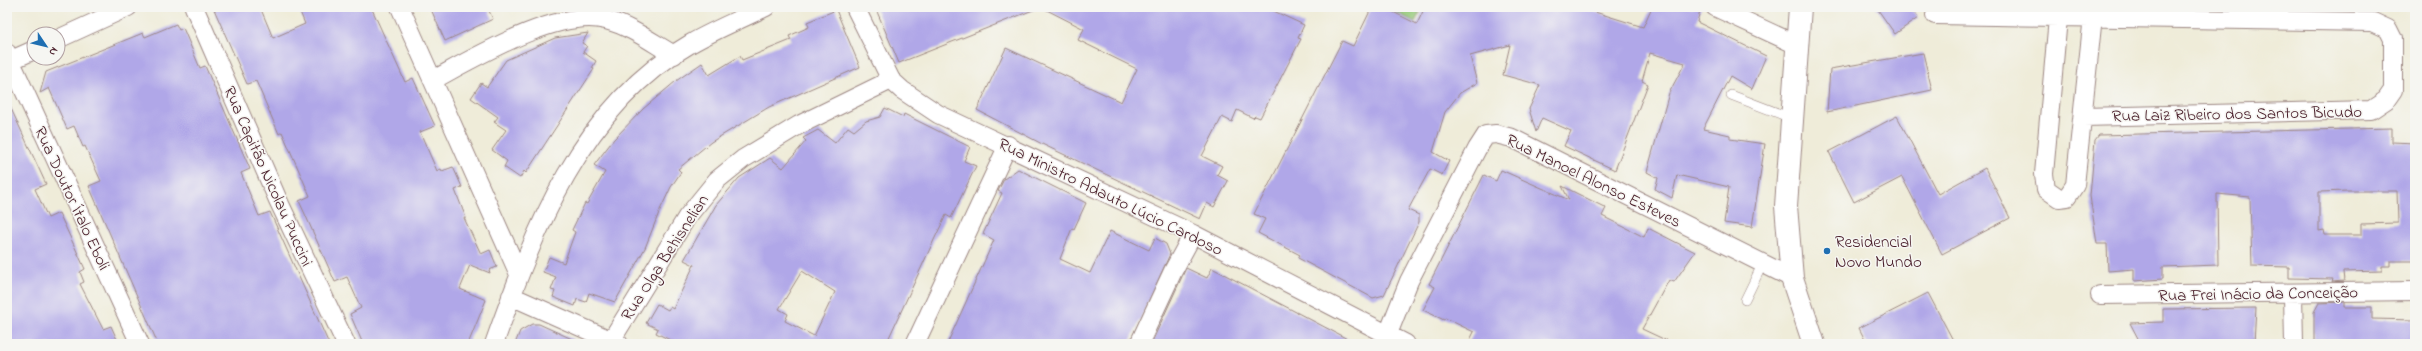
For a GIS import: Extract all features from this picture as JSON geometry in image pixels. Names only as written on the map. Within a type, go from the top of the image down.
[{"type":"main road","points":[[1800,7],[1796,45],[1786,206],[1792,278],[1814,344]]},
{"type":"street","points":[[66,35],[128,7]]},
{"type":"street","name":"Rua Capitão Nicolau Puccini","points":[[194,7],[278,200],[346,344]]},
{"type":"street","points":[[400,7],[518,272]]},
{"type":"street","points":[[494,344],[518,272],[544,215],[578,155],[595,129],[634,86],[689,44],[766,7]]},
{"type":"street","name":"Rua Ministro Adauto Lúcio Cardoso","points":[[855,7],[891,80],[902,90],[938,114],[1008,145],[1194,234],[1386,339],[1406,344]]},
{"type":"street","points":[[1715,7],[1796,45]]},
{"type":"street","points":[[2059,12],[2044,174],[2046,189],[2059,198],[2067,197],[2075,186],[2093,12]]},
{"type":"street","name":"Rua Laiz Ribeiro dos Santos Bicudo","points":[[1935,15],[2093,12],[2373,22],[2388,29],[2393,39],[2393,90],[2386,100],[2371,110],[2083,117]]},
{"type":"street","points":[[433,80],[482,54],[544,27],[580,18],[605,20],[626,28],[674,55]]},
{"type":"street","points":[[8,58],[26,52]]},
{"type":"street","name":"Rua Doutor Ítalo Eboli","points":[[8,58],[140,344]]},
{"type":"street","name":"Rua Olga Behisnelian","points":[[613,343],[687,217],[717,180],[743,159],[799,125],[891,80]]},
{"type":"street","name":"Rua Manoel Alonso Esteves","points":[[1386,339],[1409,281],[1476,149],[1486,135],[1496,134],[1512,138],[1792,278]]},
{"type":"street","points":[[915,344],[1008,145]]},
{"type":"street","points":[[1139,344],[1173,271],[1194,234]]},
{"type":"street","name":"Rua Frei Inácio da Conceição","points":[[2100,295],[2293,294],[2415,291]]},
{"type":"street","points":[[2293,294],[2294,344]]},
{"type":"street","points":[[511,296],[613,343]]},
{"type":"lane","points":[[1730,95],[1791,118]]},
{"type":"lane","points":[[1745,300],[1763,263]]},
{"type":"green space","points":[[1386,7],[1423,7],[1415,22]]},
{"type":"building","points":[[213,7],[260,7],[273,38],[305,24],[298,7],[371,7],[405,82],[413,78],[435,126],[420,132],[437,171],[441,169],[442,171],[453,167],[462,187],[455,190],[466,218],[464,218],[481,254],[490,250],[497,267],[489,270],[490,273],[470,265],[460,289],[486,300],[468,344],[363,344],[350,314],[361,308],[347,277],[335,282],[299,201],[310,196],[282,132],[279,134],[256,81],[247,84]]},
{"type":"building","points":[[430,7],[487,7],[493,19],[445,41]]},
{"type":"building","points":[[875,7],[1037,7],[1038,8],[899,63]]},
{"type":"building","points":[[1041,7],[1265,7],[1304,25],[1298,38],[1301,39],[1260,118],[1255,116],[1253,118],[1237,110],[1232,122],[1222,117],[1202,156],[1222,166],[1217,175],[1228,181],[1214,207],[1207,203],[1200,219],[1044,145],[977,110],[1006,48],[1121,102],[1137,69],[1078,40],[1084,29]]},
{"type":"building","points":[[1372,7],[1383,7],[1417,24],[1425,7],[1579,7],[1643,27],[1652,7],[1701,7],[1697,22],[1766,56],[1752,89],[1730,76],[1703,129],[1730,135],[1730,139],[1765,144],[1752,227],[1724,223],[1729,187],[1677,175],[1672,198],[1655,189],[1658,178],[1647,172],[1669,93],[1685,63],[1650,53],[1642,81],[1648,84],[1615,170],[1564,146],[1571,131],[1542,118],[1536,132],[1529,109],[1540,85],[1503,75],[1510,45],[1470,56],[1477,83],[1460,93],[1445,112],[1433,152],[1449,161],[1442,175],[1430,169],[1408,210],[1419,215],[1419,222],[1384,295],[1373,298],[1298,258],[1300,255],[1258,233],[1265,219],[1254,214],[1342,41],[1353,46]]},
{"type":"building","points":[[1876,7],[1910,7],[1918,18],[1895,34]]},
{"type":"building","points":[[836,10],[860,67],[769,107],[711,142],[678,169],[681,172],[671,187],[660,210],[645,248],[615,302],[589,293],[586,302],[577,299],[575,306],[553,297],[555,291],[551,290],[556,277],[543,272],[549,257],[564,263],[575,232],[572,230],[585,203],[587,204],[605,172],[594,165],[614,139],[643,109],[676,81],[702,63],[709,75],[740,56],[742,60],[791,40],[789,36],[809,27],[807,22]]},
{"type":"building","points":[[176,24],[179,30],[183,28],[200,68],[205,66],[250,169],[241,173],[259,216],[270,212],[329,344],[158,344],[89,186],[101,181],[85,146],[83,147],[74,126],[67,129],[49,88],[40,93],[46,72],[61,66],[66,66],[66,64],[143,33],[145,37]]},
{"type":"building","points":[[588,33],[582,43],[587,46],[583,52],[596,61],[592,68],[594,69],[526,173],[524,171],[520,178],[504,167],[507,161],[492,150],[506,130],[494,122],[498,117],[471,98],[481,83],[487,87],[506,60],[555,38]]},
{"type":"building","points":[[1923,53],[1932,90],[1827,112],[1830,69]]},
{"type":"building","points":[[7,100],[46,184],[35,189],[48,218],[59,213],[85,269],[80,272],[84,282],[80,284],[103,329],[111,326],[119,344],[7,344]]},
{"type":"building","points":[[885,108],[903,117],[904,114],[970,147],[964,161],[976,166],[951,218],[946,215],[886,344],[678,344],[656,333],[658,329],[646,323],[657,304],[668,310],[670,307],[673,309],[694,265],[684,260],[716,205],[739,178],[770,158],[783,168],[806,141],[803,138],[818,130],[835,143],[848,127],[854,131],[866,121],[880,117]],"holes":[[[802,271],[835,292],[814,336],[785,321],[788,314],[779,309]]]},
{"type":"building","points":[[1897,116],[1938,194],[1985,168],[2010,218],[1942,254],[1902,177],[1854,202],[1829,152]]},
{"type":"building","points":[[2392,128],[2392,142],[2415,143],[2415,261],[2390,261],[2390,266],[2382,266],[2382,271],[2343,272],[2344,281],[2332,282],[2333,279],[2289,278],[2289,267],[2252,266],[2250,197],[2217,194],[2218,265],[2163,267],[2163,279],[2134,281],[2134,269],[2108,271],[2107,244],[2097,244],[2090,196],[2095,140],[2099,135]],"holes":[[[2397,191],[2398,223],[2361,224],[2361,235],[2325,235],[2324,230],[2319,231],[2319,192]]]},
{"type":"building","points":[[1018,169],[1086,203],[1074,229],[1072,228],[1060,259],[1090,273],[1110,231],[1149,250],[1155,238],[1166,244],[1170,254],[1129,344],[947,344],[994,240],[983,234],[1002,193],[998,191],[1004,179]]},
{"type":"building","points":[[1501,170],[1569,200],[1562,186],[1606,208],[1602,216],[1644,237],[1648,228],[1695,252],[1674,282],[1669,280],[1642,329],[1674,344],[1468,344],[1474,332],[1445,318],[1444,320],[1423,310],[1435,287],[1429,284],[1484,175],[1496,181]]},
{"type":"building","points":[[1186,268],[1207,278],[1212,268],[1357,344],[1151,344]]},
{"type":"building","points":[[1928,293],[1955,344],[1867,344],[1859,328]]},
{"type":"building","points":[[2345,302],[2345,307],[2372,307],[2372,319],[2415,320],[2415,344],[2314,344],[2314,312],[2319,303]]},
{"type":"building","points":[[2256,308],[2254,344],[2141,344],[2130,323],[2163,322],[2163,309]]},
{"type":"building","points":[[532,324],[539,324],[583,344],[515,344],[520,331]]},
{"type":"place","name":"Residencial Novo Mundo","points":[[1827,251]]}]
